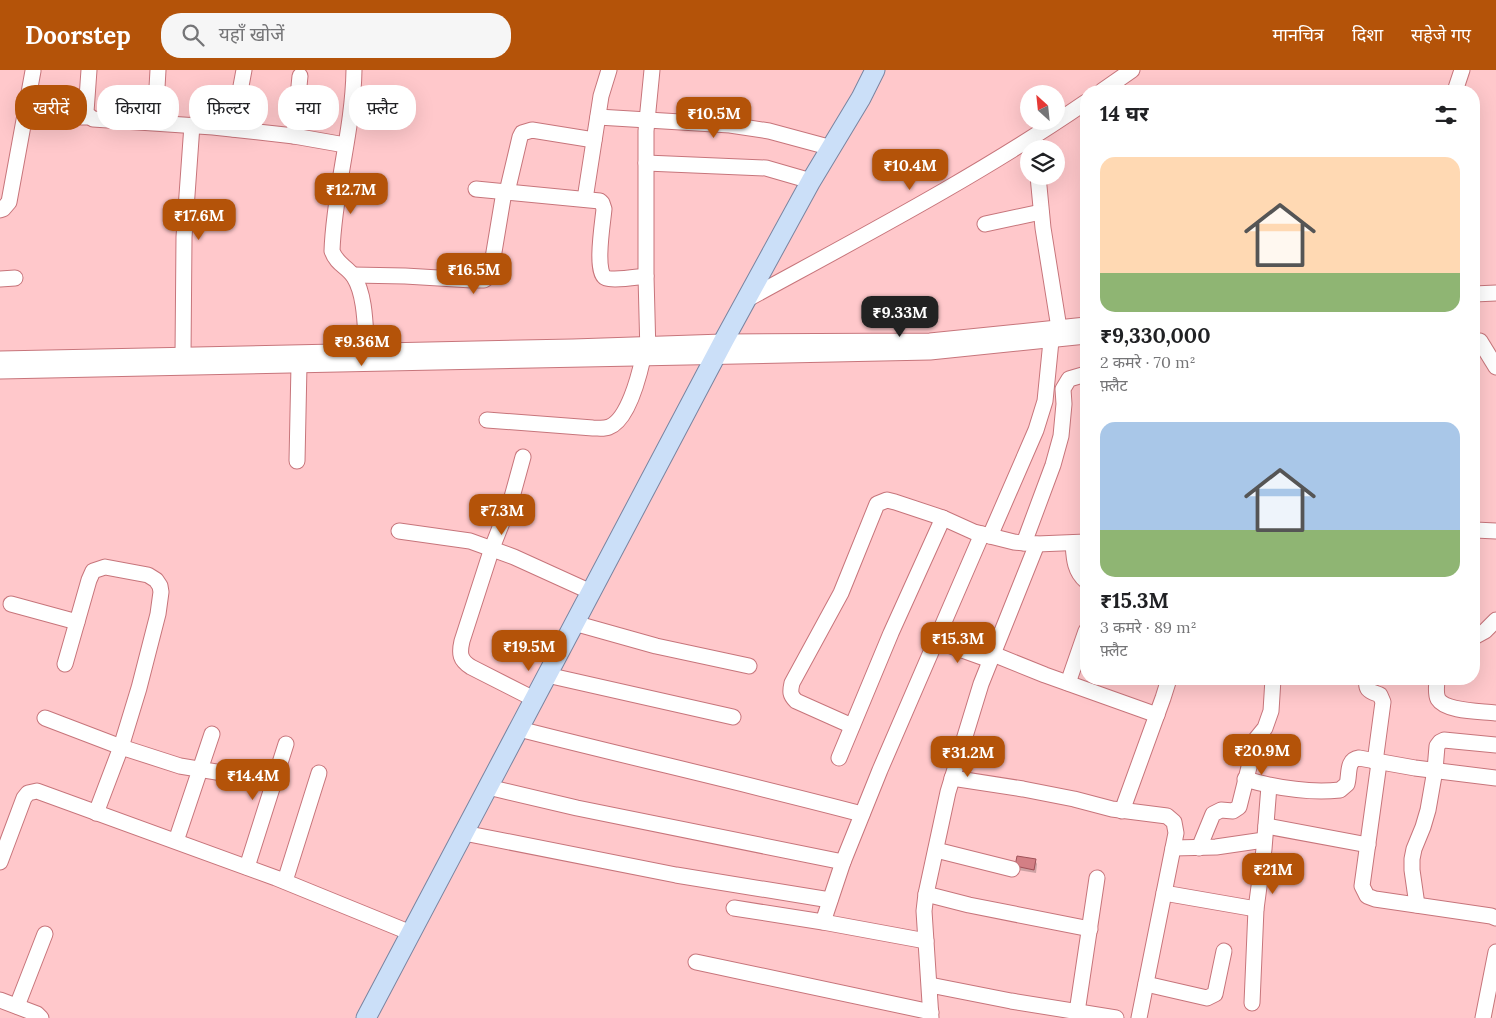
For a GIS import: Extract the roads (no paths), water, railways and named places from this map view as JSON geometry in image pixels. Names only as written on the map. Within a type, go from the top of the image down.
[{"type":"main road","points":[[366,1018],[719,349],[811,181],[832,148],[875,70]]},
{"type":"street","points":[[89,70],[86,112],[90,117],[97,119]]},
{"type":"street","points":[[157,85],[158,70]]},
{"type":"street","points":[[241,85],[244,70]]},
{"type":"street","points":[[354,70],[352,113],[344,145],[332,250],[338,263],[353,275],[361,295],[367,352]]},
{"type":"street","points":[[585,199],[598,116],[609,70]]},
{"type":"street","points":[[487,420],[594,428],[609,427],[620,416],[635,392],[647,354],[646,164],[647,120],[652,70]]},
{"type":"street","points":[[1111,85],[1132,70]]},
{"type":"street","points":[[1458,85],[1462,70]]},
{"type":"street","points":[[31,85],[33,71]]},
{"type":"street","points":[[294,136],[300,76]]},
{"type":"street","points":[[1038,140],[1080,107]]},
{"type":"street","points":[[598,116],[730,125],[769,132],[832,148]]},
{"type":"street","points":[[0,210],[9,202],[23,130]]},
{"type":"street","points":[[183,356],[184,237],[192,130]]},
{"type":"street","points":[[242,130],[294,136],[344,145]]},
{"type":"street","points":[[353,275],[484,280],[492,270],[505,192],[522,133],[532,130],[594,140]]},
{"type":"street","points":[[746,300],[1020,151]]},
{"type":"street","points":[[646,164],[766,168],[811,181]]},
{"type":"street","points":[[823,922],[843,862],[880,770],[936,641],[1032,437],[1045,401],[1055,335],[1039,185]]},
{"type":"street","points":[[476,189],[600,202],[604,209],[600,263],[602,274],[605,278],[646,276]]},
{"type":"street","points":[[985,224],[1041,212]]},
{"type":"street","points":[[1480,294],[1496,293]]},
{"type":"street","points":[[1055,335],[1080,327]]},
{"type":"street","points":[[0,371],[299,365],[647,354],[719,349],[1055,335],[1080,336]]},
{"type":"street","points":[[1480,341],[1496,345]]},
{"type":"street","points":[[1480,344],[1496,367]]},
{"type":"street","points":[[0,359],[367,352],[647,354]]},
{"type":"street","points":[[297,461],[299,365]]},
{"type":"street","points":[[696,962],[931,1015],[924,911],[926,894],[952,778],[981,684],[1031,543],[1061,436],[1064,404],[1063,389],[1069,379],[1080,376]]},
{"type":"street","points":[[523,457],[512,497],[492,548],[462,641],[460,656],[471,668],[534,699]]},
{"type":"street","points":[[852,726],[796,701],[790,691],[792,683],[841,593],[877,504],[888,500],[943,518],[986,535],[1014,542],[1080,542],[1074,561],[1080,575]]},
{"type":"street","points":[[839,758],[908,593],[943,518]]},
{"type":"street","points":[[1480,530],[1496,531]]},
{"type":"street","points":[[399,532],[456,538],[492,548],[591,592]]},
{"type":"street","points":[[65,664],[91,574],[98,569],[105,568],[148,575],[156,580],[161,592],[158,614],[139,688],[122,747],[96,813]]},
{"type":"street","points":[[11,604],[76,622]]},
{"type":"street","points":[[1480,634],[1496,620]]},
{"type":"street","points":[[574,623],[656,646],[749,666]]},
{"type":"street","points":[[936,641],[992,657],[1157,714]]},
{"type":"street","points":[[1068,683],[1080,648]]},
{"type":"street","points":[[547,675],[733,717]]},
{"type":"street","points":[[1122,811],[1167,685]]},
{"type":"street","points":[[1199,848],[1214,814],[1221,810],[1233,812],[1239,807],[1256,739],[1265,728],[1271,711],[1273,685]]},
{"type":"street","points":[[1367,685],[1369,692],[1380,695],[1383,702],[1362,886],[1367,896],[1374,899],[1496,918]]},
{"type":"street","points":[[1437,685],[1438,699],[1447,706],[1496,713]]},
{"type":"street","points":[[45,718],[122,747],[180,766],[247,777]]},
{"type":"street","points":[[519,728],[608,752],[728,779],[862,814]]},
{"type":"street","points":[[176,841],[212,734]]},
{"type":"street","points":[[1417,905],[1412,859],[1428,810],[1435,770],[1436,746],[1440,742],[1453,741],[1496,745]]},
{"type":"street","points":[[247,867],[286,744]]},
{"type":"street","points":[[1246,780],[1269,786],[1340,790],[1348,784],[1349,767],[1352,760],[1359,758],[1377,763],[1496,778]]},
{"type":"street","points":[[285,881],[319,774]]},
{"type":"street","points":[[952,778],[1031,791],[1122,811],[1167,816],[1171,819],[1176,826],[1173,848],[1140,1018]]},
{"type":"street","points":[[1252,1003],[1256,909],[1269,786]]},
{"type":"street","points":[[488,787],[577,808],[843,862]]},
{"type":"street","points":[[0,862],[24,798],[32,791],[37,791],[285,881],[411,932]]},
{"type":"street","points":[[464,833],[676,875],[830,900]]},
{"type":"street","points":[[1173,848],[1216,847],[1265,833],[1368,845]]},
{"type":"street","points":[[936,850],[1012,869]]},
{"type":"street","points":[[1076,1012],[1097,878]]},
{"type":"street","points":[[1164,892],[1256,909]]},
{"type":"street","points":[[926,894],[970,905],[1090,929]]},
{"type":"street","points":[[734,908],[926,941]]},
{"type":"street","points":[[17,1006],[44,934]]},
{"type":"street","points":[[1146,984],[1207,998],[1211,997],[1215,994],[1224,950]]},
{"type":"street","points":[[1483,1018],[1496,952]]},
{"type":"street","points":[[930,985],[1116,1018]]},
{"type":"street","points":[[0,1000],[37,1014],[41,1018]]}]
